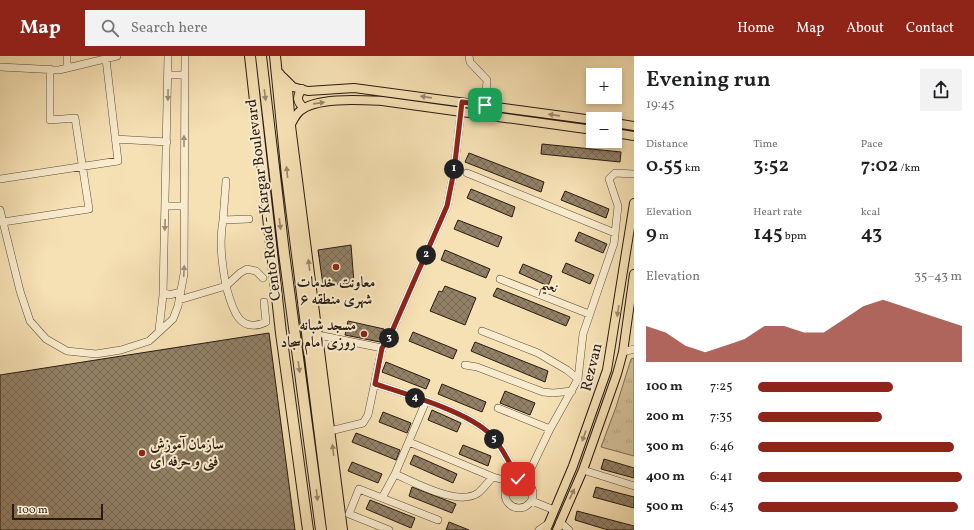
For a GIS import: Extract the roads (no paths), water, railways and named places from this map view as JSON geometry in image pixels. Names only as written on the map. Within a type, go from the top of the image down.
[{"type":"highway","points":[[250,56],[281,333],[308,530]]},
{"type":"highway","name":"Cento Road - Kargar Boulevard","points":[[261,56],[284,253],[321,530]]},
{"type":"highway","name":"Cento Road - Kargar Boulevard","points":[[275,56],[287,176],[332,530]]},
{"type":"highway","points":[[277,71],[287,89],[290,126],[342,530]]},
{"type":"main road","points":[[277,71],[293,87],[308,91],[354,88],[586,119]]},
{"type":"main road","points":[[302,89],[298,94],[298,99],[300,105],[304,108]]},
{"type":"main road","points":[[290,126],[294,118],[304,108],[314,103],[362,100],[586,129]]},
{"type":"main road","points":[[622,124],[634,126]]},
{"type":"main road","points":[[622,134],[634,136]]},
{"type":"main road","name":"Rezvan","points":[[548,527],[573,466],[600,392],[611,349],[634,203]]},
{"type":"main road","name":"Rezvan","points":[[557,530],[583,470],[617,374],[622,352],[634,274]]},
{"type":"street","points":[[67,56],[67,68]]},
{"type":"street","points":[[0,67],[50,69],[67,68],[117,56]]},
{"type":"street","points":[[159,330],[163,292],[166,206],[168,56]]},
{"type":"street","points":[[0,210],[30,321],[46,339],[67,351],[96,354],[121,350],[149,341],[159,330],[173,319],[181,292],[184,274],[185,56]]},
{"type":"street","points":[[469,56],[470,62],[487,80],[485,105]]},
{"type":"street","points":[[0,179],[118,161],[106,59]]},
{"type":"street","points":[[3,222],[89,209],[81,166],[75,118],[50,120],[50,69]]},
{"type":"street","points":[[168,75],[185,75]]},
{"type":"street","points":[[330,431],[363,423],[368,415],[382,348],[389,338],[447,206],[454,171],[462,102]]},
{"type":"street","points":[[116,139],[167,142]]},
{"type":"street","points":[[467,173],[615,233]]},
{"type":"street","points":[[409,442],[493,477],[518,481],[531,486],[534,493],[532,501],[526,507],[517,509],[509,505],[505,497],[505,488],[518,481],[572,392],[578,379],[583,334],[614,243],[618,206],[609,179],[615,173],[634,174]]},
{"type":"street","points":[[226,181],[220,233],[226,286],[236,313],[248,326],[257,326],[266,322],[264,302]]},
{"type":"street","points":[[166,206],[184,206]]},
{"type":"street","points":[[222,220],[249,219]]},
{"type":"street","points":[[179,300],[226,286],[231,280],[247,268],[256,271],[263,278]]},
{"type":"street","name":"نعیم","points":[[500,279],[589,314]]},
{"type":"street","points":[[622,283],[633,284]]},
{"type":"street","points":[[163,292],[169,295],[181,292]]},
{"type":"street","points":[[482,332],[538,353],[567,370],[578,379]]},
{"type":"street","points":[[318,335],[382,348]]},
{"type":"street","points":[[622,352],[634,349]]},
{"type":"street","points":[[465,365],[477,366],[543,392],[553,394],[572,392]]},
{"type":"street","points":[[375,384],[426,401],[475,422],[492,436],[518,481]]},
{"type":"street","points":[[382,498],[409,442],[426,401]]},
{"type":"street","points":[[498,408],[550,428]]},
{"type":"street","points":[[583,470],[634,486]]},
{"type":"street","points":[[394,474],[443,495],[460,496],[477,494],[493,477]]},
{"type":"street","points":[[389,530],[349,514],[359,489],[438,520]]},
{"type":"street","points":[[532,501],[554,510]]},
{"type":"street","points":[[560,522],[569,530]]},
{"type":"street","points":[[539,530],[548,527]]},
{"type":"place","name":"معاونت خدمات شهری منطقه ۶","points":[[336,267]]},
{"type":"place","name":"مسجد شبانه روزی امام سجاد","points":[[364,334]]},
{"type":"place","name":"سازمان آموزش فنی و حرفه ای","points":[[142,453]]}]
